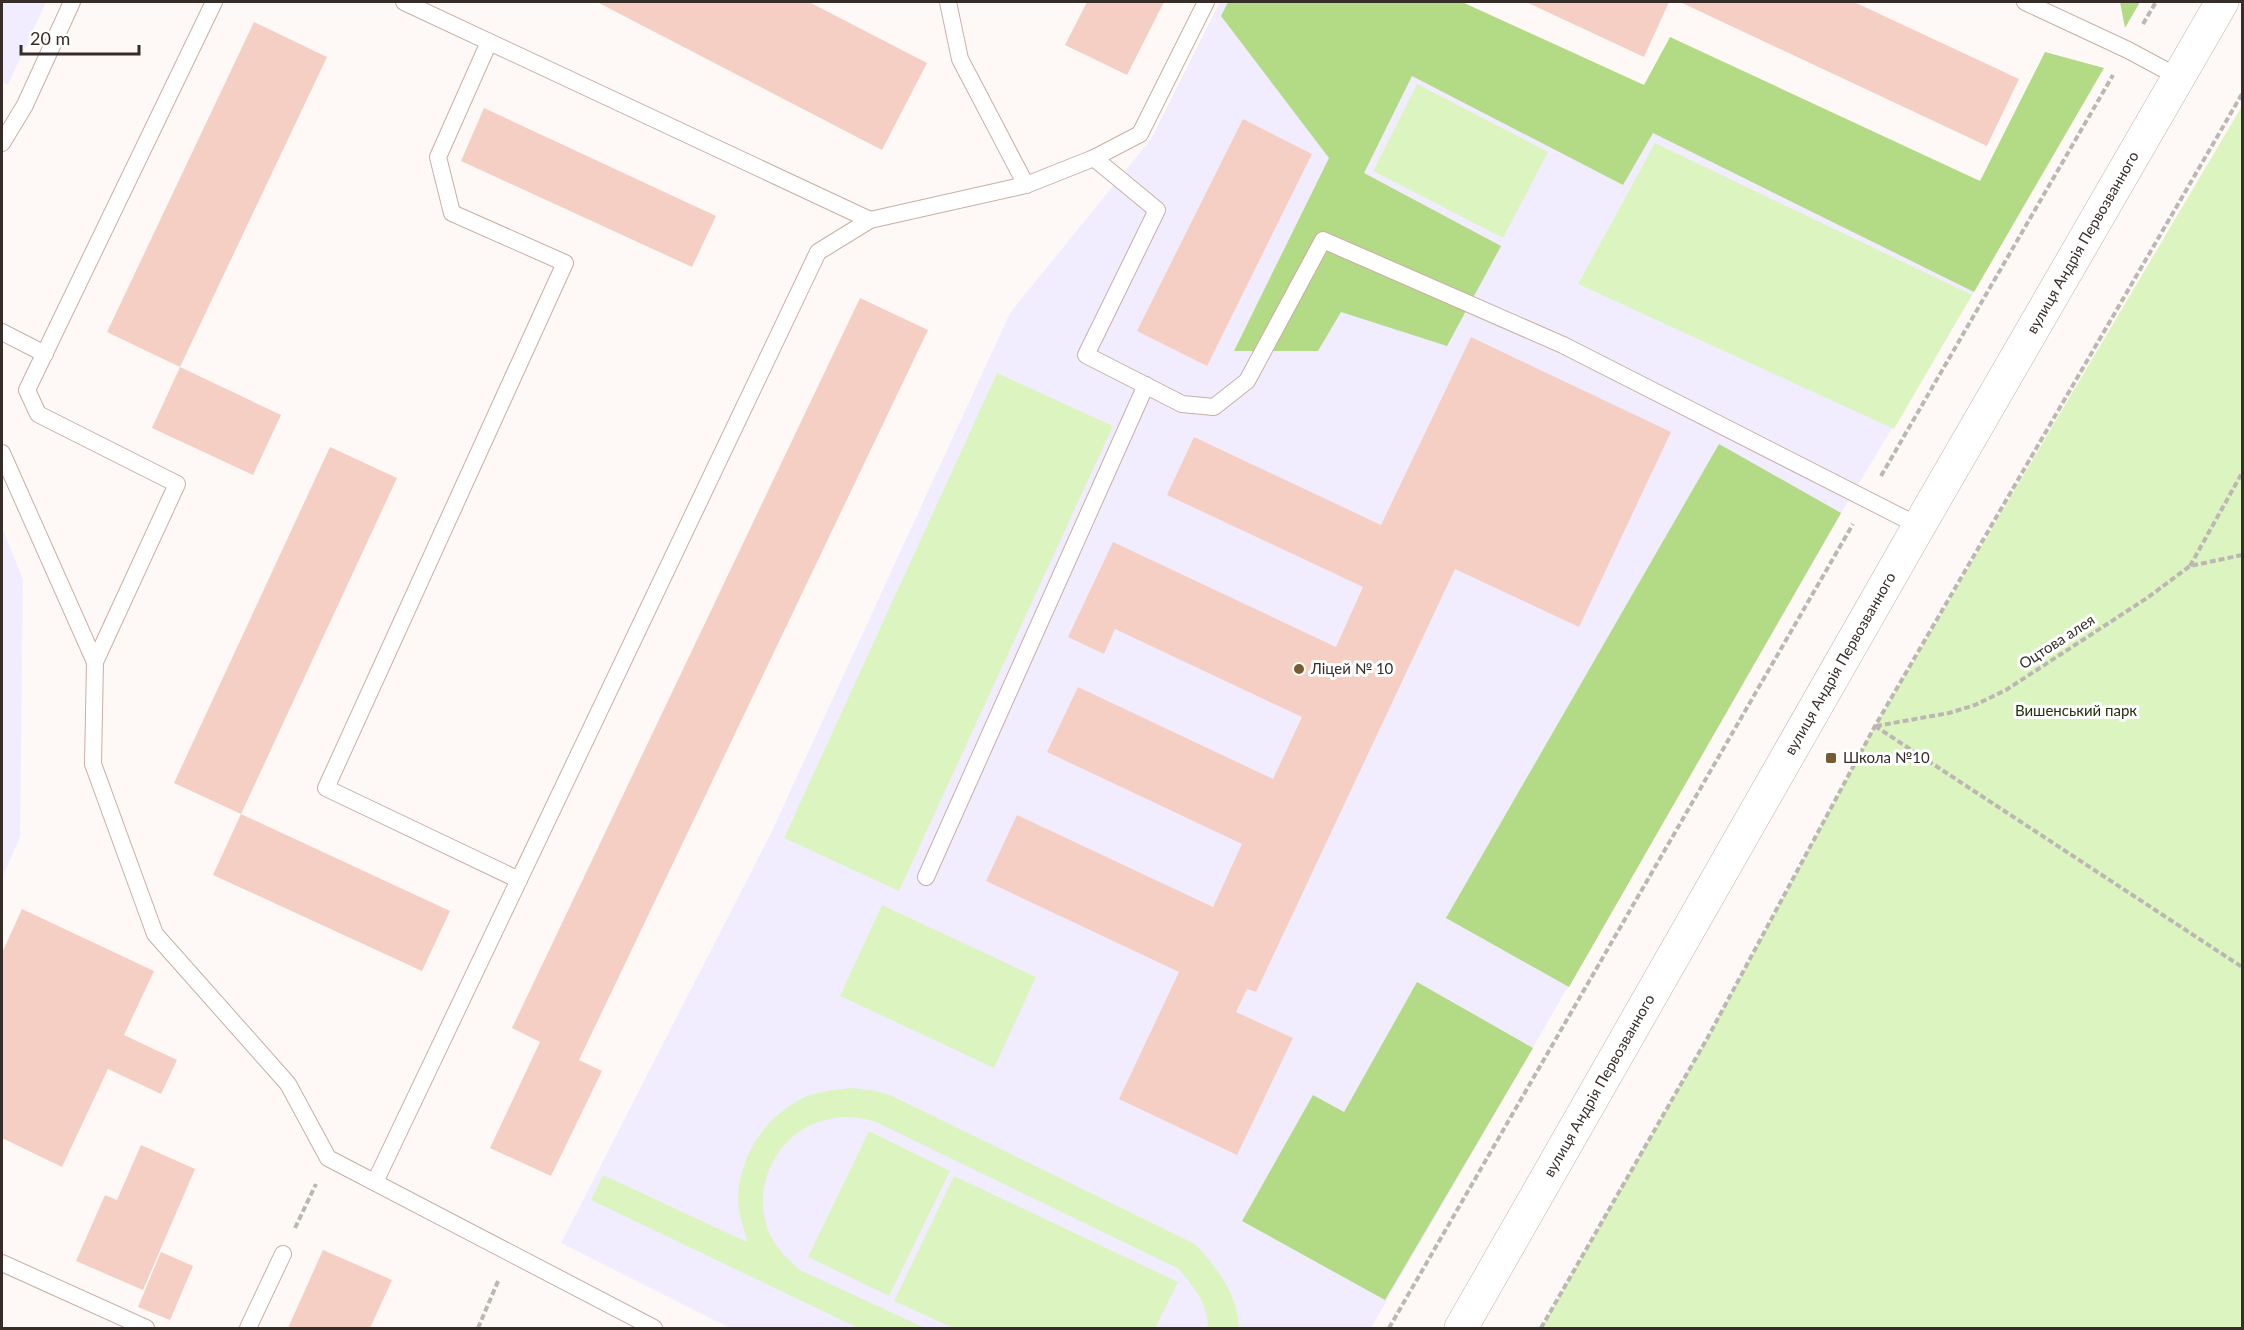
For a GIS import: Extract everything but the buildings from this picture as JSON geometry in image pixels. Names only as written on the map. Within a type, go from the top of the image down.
[{"type":"street","name":"вулиця Андрія Первозванного","points":[[1461,1329],[1919,526],[2222,2]]},
{"type":"lane","points":[[2,143],[25,105],[72,2]]},
{"type":"lane","points":[[214,2],[27,390],[38,414],[177,484],[95,662],[93,764],[155,933],[288,1084],[328,1158],[654,1329]]},
{"type":"lane","points":[[404,2],[870,220]]},
{"type":"lane","points":[[948,2],[960,59],[1026,185]]},
{"type":"lane","points":[[375,1182],[818,252],[870,220],[1026,185],[1094,158],[1140,134],[1206,2]]},
{"type":"lane","points":[[2025,2],[2128,50],[2180,78]]},
{"type":"lane","points":[[489,42],[438,157],[452,213],[565,263],[326,788],[519,880]]},
{"type":"lane","points":[[1094,158],[1157,210],[1086,355],[1182,404],[1214,408],[1247,381],[1323,240],[1563,345],[1919,526]]},
{"type":"lane","points":[[2,332],[45,354]]},
{"type":"lane","points":[[926,877],[1146,385]]},
{"type":"lane","points":[[2,453],[95,662]]},
{"type":"lane","points":[[248,1329],[283,1254]]},
{"type":"lane","points":[[2,1263],[146,1329]]},
{"type":"path","points":[[1389,1329],[2156,2]]},
{"type":"path","points":[[1541,1329],[1708,1037],[1875,726],[2242,94]]},
{"type":"path","points":[[2190,566],[2242,473]]},
{"type":"path","name":"Оцтова алея","points":[[1875,726],[1949,713],[1975,705],[2006,690],[2147,598],[2190,566],[2242,555]]},
{"type":"path","points":[[1875,726],[2242,967]]},
{"type":"path","points":[[283,1254],[328,1158]]},
{"type":"path","points":[[478,1329],[491,1296]]},
{"type":"shaded area","points":[[2,2],[46,2],[8,85],[2,82]]},
{"type":"shaded area","name":"Ліцей № 10","points":[[1220,2],[1386,2],[1980,282],[1846,505],[1371,1328],[730,1328],[561,1243],[771,833],[1010,313],[1151,139]]},
{"type":"shaded area","points":[[2,527],[23,580],[20,837],[2,878]]},
{"type":"green space","points":[[1228,2],[1462,2],[1644,85],[1670,37],[1980,181],[2045,52],[2104,68],[1974,292],[1653,133],[1623,185],[1412,76],[1364,173],[1501,246],[1447,346],[1341,312],[1318,351],[1234,351],[1329,158],[1221,16]]},
{"type":"green space","points":[[2120,2],[2140,2],[2125,28]]},
{"type":"green space","points":[[1417,84],[1548,152],[1503,238],[1373,171]]},
{"type":"green space","name":"Вишенський парк","points":[[2242,106],[2242,1328],[1541,1328],[1708,1037],[1875,726]]},
{"type":"green space","points":[[1655,143],[1972,295],[1894,429],[1578,284]]},
{"type":"green space","points":[[997,373],[1113,426],[899,891],[784,838]]},
{"type":"green space","points":[[1719,444],[1841,513],[1569,987],[1446,918]]},
{"type":"green space","points":[[882,905],[1036,977],[994,1068],[840,996]]},
{"type":"green space","points":[[1417,982],[1533,1048],[1385,1300],[1242,1221],[1313,1095],[1344,1112]]},
{"type":"green space","points":[[851,1088],[890,1095],[1195,1244],[1225,1282],[1235,1304],[1239,1328],[1208,1328],[1202,1303],[1194,1288],[1177,1268],[876,1122],[865,1119],[836,1118],[811,1125],[795,1135],[782,1148],[765,1182],[763,1201],[765,1220],[778,1247],[800,1270],[925,1328],[858,1328],[591,1200],[603,1175],[747,1242],[740,1217],[739,1185],[742,1170],[755,1141],[775,1117],[801,1099],[832,1090]]},
{"type":"green space","points":[[869,1131],[950,1171],[889,1296],[808,1257]]},
{"type":"green space","points":[[954,1176],[1178,1282],[1155,1328],[953,1328],[894,1301]]},
{"type":"place","name":"Ліцей № 10","points":[[1299,669]]},
{"type":"place","name":"Школа №10","points":[[1831,758]]}]
